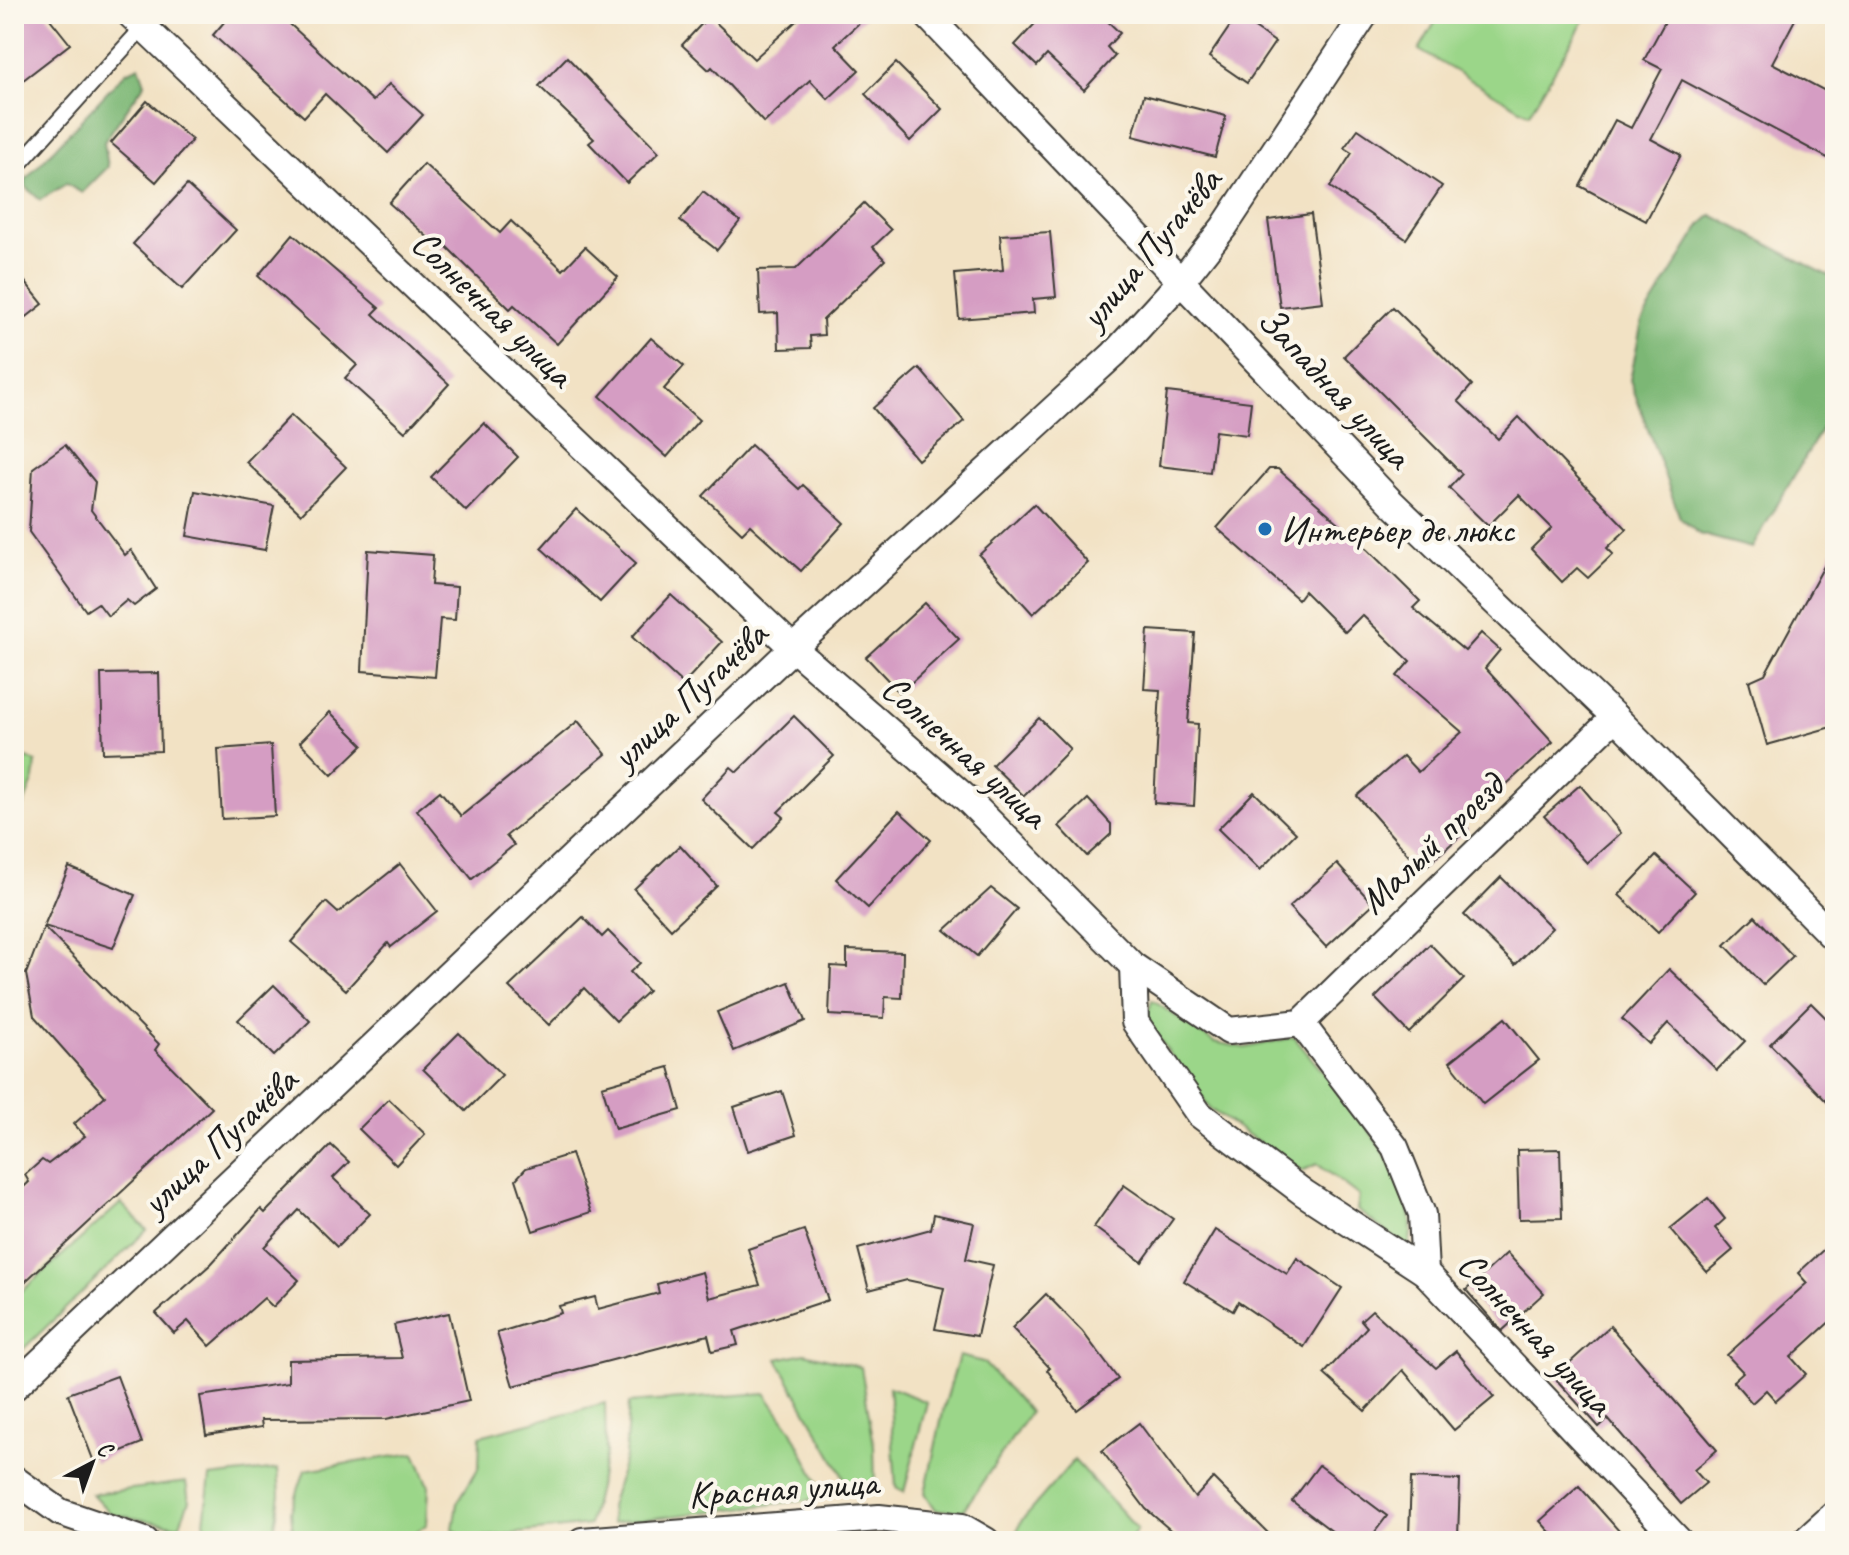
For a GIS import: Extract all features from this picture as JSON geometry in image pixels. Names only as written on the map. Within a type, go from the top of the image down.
[{"type":"street","name":"Западная улица","points":[[926,14],[1392,503],[1615,717],[1835,939]]},
{"type":"street","name":"улица Пугачёва","points":[[14,1387],[793,648],[1114,354],[1182,280],[1224,227],[1365,14]]},
{"type":"street","name":"Солнечная улица","points":[[143,18],[793,648],[968,800],[1133,966],[1229,1031],[1301,1023],[1395,1147],[1422,1214],[1425,1272],[1679,1541]]},
{"type":"street","name":"Малый проезд","points":[[1301,1023],[1615,717]]},
{"type":"street","points":[[1133,966],[1135,1022],[1199,1114],[1304,1193],[1425,1272]]},
{"type":"street","points":[[14,1479],[60,1512],[145,1541]]},
{"type":"street","points":[[1805,1541],[1835,1514]]},
{"type":"street","name":"Красная улица","points":[[582,1541],[962,1527],[986,1541]]},
{"type":"street","points":[[854,1541],[874,1529]]},
{"type":"lane","points":[[14,170],[143,18]]},
{"type":"green space","points":[[1440,14],[1588,14],[1529,114],[1419,50]]},
{"type":"green space","points":[[139,66],[145,83],[104,142],[108,167],[82,193],[66,184],[40,200],[26,187],[25,180],[126,72]]},
{"type":"green space","points":[[1712,215],[1835,279],[1835,406],[1752,548],[1699,534],[1680,518],[1630,380],[1642,321],[1701,225]]},
{"type":"green space","points":[[14,753],[36,762],[34,779],[14,829],[14,786],[23,763],[14,759]]},
{"type":"green space","points":[[1152,1000],[1214,1042],[1245,1048],[1294,1037],[1353,1108],[1392,1166],[1405,1195],[1411,1223],[1408,1248],[1357,1210],[1359,1196],[1317,1164],[1302,1171],[1210,1109],[1146,1021]]},
{"type":"green space","points":[[121,1203],[147,1230],[14,1358],[14,1298]]},
{"type":"green space","points":[[805,1353],[861,1367],[874,1445],[875,1489],[867,1494],[852,1492],[777,1359]]},
{"type":"green space","points":[[959,1356],[983,1362],[1030,1412],[963,1511],[936,1510],[925,1493]]},
{"type":"green space","points":[[889,1387],[927,1402],[904,1492],[896,1487]]},
{"type":"green space","points":[[765,1393],[791,1429],[826,1498],[612,1523],[610,1507],[625,1457],[629,1403]]},
{"type":"green space","points":[[605,1403],[606,1453],[589,1525],[467,1539],[453,1529],[457,1503],[479,1467],[480,1436]]},
{"type":"green space","points":[[415,1453],[429,1486],[427,1524],[404,1541],[294,1541],[291,1511],[305,1470]]},
{"type":"green space","points":[[1074,1460],[1137,1529],[1130,1541],[1014,1540],[1021,1521]]},
{"type":"green space","points":[[278,1469],[280,1495],[274,1531],[259,1541],[214,1539],[204,1522],[210,1477]]},
{"type":"green space","points":[[186,1482],[189,1501],[179,1526],[111,1514],[92,1494]]},
{"type":"building","points":[[14,14],[46,14],[70,44],[14,87]]},
{"type":"building","points":[[231,14],[279,14],[373,101],[389,84],[423,115],[388,153],[325,94],[304,117],[213,35]]},
{"type":"building","points":[[804,14],[869,14],[835,45],[859,70],[828,99],[810,80],[764,123],[712,67],[709,70],[682,45],[709,16],[754,59]]},
{"type":"building","points":[[1044,14],[1100,14],[1120,33],[1107,47],[1115,56],[1084,90],[1047,55],[1037,66],[1015,45]]},
{"type":"building","points":[[1669,14],[1798,14],[1772,63],[1835,96],[1835,162],[1682,80],[1651,139],[1681,155],[1646,221],[1580,186],[1615,120],[1631,128],[1662,69],[1644,60]]},
{"type":"building","points":[[1237,16],[1275,42],[1247,83],[1209,57]]},
{"type":"building","points":[[567,57],[659,152],[627,183],[589,143],[594,139],[539,86]]},
{"type":"building","points":[[896,63],[942,109],[910,141],[865,94]]},
{"type":"building","points":[[1144,95],[1226,116],[1215,157],[1133,136]]},
{"type":"building","points":[[147,101],[192,140],[156,182],[111,143]]},
{"type":"building","points":[[1358,129],[1442,186],[1406,239],[1330,187],[1352,153],[1344,148]]},
{"type":"building","points":[[424,164],[500,233],[511,221],[563,270],[585,247],[618,277],[557,344],[514,305],[510,309],[446,246],[442,250],[389,203]]},
{"type":"building","points":[[187,185],[236,230],[182,289],[133,244]]},
{"type":"building","points":[[703,192],[740,221],[717,250],[680,221]]},
{"type":"building","points":[[864,203],[891,230],[873,247],[885,260],[823,320],[824,335],[810,336],[811,348],[779,349],[778,313],[760,314],[758,270],[796,269]]},
{"type":"building","points":[[1311,214],[1323,302],[1280,307],[1268,220]]},
{"type":"building","points":[[1050,232],[1056,297],[1033,299],[1034,313],[959,319],[955,274],[1003,270],[1000,235]]},
{"type":"building","points":[[293,234],[379,308],[373,314],[449,384],[405,432],[345,378],[357,365],[258,276]]},
{"type":"building","points":[[14,268],[43,304],[14,327]]},
{"type":"building","points":[[1393,307],[1472,385],[1458,401],[1498,439],[1519,417],[1627,529],[1607,548],[1613,554],[1588,578],[1577,568],[1562,582],[1531,549],[1552,528],[1519,495],[1488,526],[1449,488],[1462,474],[1344,356]]},
{"type":"building","points":[[651,338],[684,366],[664,389],[699,420],[667,457],[600,396]]},
{"type":"building","points":[[919,368],[964,421],[918,460],[873,408]]},
{"type":"building","points":[[1167,392],[1251,402],[1247,435],[1215,431],[1210,472],[1159,466]]},
{"type":"building","points":[[291,415],[346,467],[301,514],[246,462]]},
{"type":"building","points":[[484,423],[518,457],[466,511],[431,477]]},
{"type":"building","points":[[65,445],[95,482],[91,510],[125,555],[131,550],[156,589],[134,606],[127,600],[108,616],[98,603],[86,611],[29,532],[33,468]]},
{"type":"building","points":[[751,445],[799,489],[803,485],[844,523],[801,571],[750,525],[742,533],[703,496]]},
{"type":"building","points":[[1269,469],[1278,469],[1357,539],[1420,601],[1413,608],[1465,651],[1481,633],[1500,650],[1485,668],[1553,742],[1463,824],[1468,829],[1422,870],[1357,796],[1403,756],[1418,772],[1462,732],[1397,676],[1410,661],[1362,615],[1345,632],[1304,591],[1298,599],[1217,528]]},
{"type":"building","points":[[195,491],[274,506],[265,550],[187,536]]},
{"type":"building","points":[[1034,504],[1088,563],[1033,614],[979,555]]},
{"type":"building","points":[[576,509],[636,563],[600,602],[541,548]]},
{"type":"building","points":[[1835,546],[1835,726],[1767,745],[1749,681],[1765,674]]},
{"type":"building","points":[[368,550],[433,555],[431,585],[457,587],[455,620],[440,619],[435,677],[362,671]]},
{"type":"building","points":[[671,595],[722,642],[683,684],[632,637]]},
{"type":"building","points":[[925,603],[959,639],[900,693],[866,657]]},
{"type":"building","points":[[1148,630],[1195,633],[1188,723],[1198,724],[1194,806],[1154,803],[1160,690],[1144,689]]},
{"type":"building","points":[[159,673],[161,751],[103,753],[101,674]]},
{"type":"building","points":[[330,712],[363,745],[332,775],[300,742]]},
{"type":"building","points":[[794,716],[834,756],[778,812],[784,817],[753,849],[701,799],[731,767],[737,772]]},
{"type":"building","points":[[1039,718],[1070,749],[1024,796],[992,765]]},
{"type":"building","points":[[578,721],[606,754],[506,836],[514,845],[472,879],[417,810],[440,791],[461,816]]},
{"type":"building","points":[[271,745],[275,816],[222,819],[218,749]]},
{"type":"building","points":[[1580,785],[1621,833],[1587,863],[1544,816]]},
{"type":"building","points":[[1254,792],[1296,833],[1260,870],[1218,829]]},
{"type":"building","points":[[1088,799],[1111,824],[1111,834],[1087,856],[1059,826]]},
{"type":"building","points":[[899,811],[931,840],[868,908],[836,879]]},
{"type":"building","points":[[680,845],[717,886],[671,929],[634,889]]},
{"type":"building","points":[[1656,856],[1695,892],[1658,932],[1619,895]]},
{"type":"building","points":[[400,864],[437,911],[391,947],[388,943],[346,990],[291,942],[326,902],[338,913]]},
{"type":"building","points":[[1337,864],[1373,904],[1326,947],[1289,907]]},
{"type":"building","points":[[69,867],[135,895],[113,948],[44,926]]},
{"type":"building","points":[[1501,877],[1552,928],[1515,965],[1464,915]]},
{"type":"building","points":[[991,888],[1017,909],[977,956],[945,930]]},
{"type":"building","points":[[1755,916],[1793,956],[1763,985],[1725,945]]},
{"type":"building","points":[[583,917],[602,937],[608,931],[640,963],[630,972],[648,991],[616,1021],[584,988],[549,1025],[509,987]]},
{"type":"building","points":[[44,927],[159,1044],[155,1050],[212,1108],[14,1292],[14,1196],[29,1182],[25,1175],[42,1160],[48,1164],[85,1136],[74,1124],[105,1096],[34,1016],[26,974]]},
{"type":"building","points":[[1430,944],[1464,979],[1409,1033],[1375,998]]},
{"type":"building","points":[[847,950],[903,952],[902,998],[885,997],[884,1018],[829,1015],[831,966],[847,967]]},
{"type":"building","points":[[1669,969],[1745,1041],[1717,1070],[1668,1023],[1649,1044],[1622,1019]]},
{"type":"building","points":[[789,982],[805,1021],[734,1051],[717,1012]]},
{"type":"building","points":[[274,985],[310,1021],[274,1056],[238,1020]]},
{"type":"building","points":[[1811,1003],[1835,1027],[1835,1110],[1770,1044]]},
{"type":"building","points":[[1505,1018],[1539,1060],[1483,1104],[1450,1062]]},
{"type":"building","points":[[459,1033],[502,1075],[466,1111],[423,1069]]},
{"type":"building","points":[[669,1067],[681,1110],[615,1129],[602,1086]]},
{"type":"building","points":[[782,1091],[796,1135],[748,1151],[734,1107]]},
{"type":"building","points":[[389,1099],[425,1134],[396,1165],[359,1129]]},
{"type":"building","points":[[331,1145],[349,1162],[333,1178],[370,1214],[337,1247],[299,1210],[264,1247],[299,1280],[273,1307],[264,1298],[210,1346],[188,1321],[174,1333],[156,1313],[211,1264],[261,1209],[265,1213]]},
{"type":"building","points":[[1560,1149],[1562,1218],[1519,1219],[1517,1150]]},
{"type":"building","points":[[571,1154],[591,1212],[533,1231],[516,1179],[526,1168]]},
{"type":"building","points":[[1124,1185],[1173,1219],[1142,1262],[1094,1227]]},
{"type":"building","points":[[1708,1198],[1725,1219],[1715,1228],[1733,1250],[1707,1272],[1670,1229]]},
{"type":"building","points":[[934,1214],[974,1223],[966,1259],[993,1265],[977,1336],[935,1329],[944,1288],[907,1280],[869,1290],[858,1249],[931,1229]]},
{"type":"building","points":[[804,1230],[828,1300],[734,1331],[738,1345],[712,1351],[708,1335],[513,1386],[497,1333],[561,1313],[559,1306],[595,1297],[598,1309],[659,1293],[657,1284],[702,1272],[709,1298],[760,1285],[748,1249]]},
{"type":"building","points":[[1215,1230],[1287,1274],[1297,1258],[1342,1288],[1304,1347],[1238,1302],[1233,1311],[1184,1281]]},
{"type":"building","points":[[1835,1239],[1835,1317],[1791,1357],[1806,1374],[1776,1401],[1766,1390],[1752,1403],[1733,1381],[1743,1372],[1727,1355],[1807,1283],[1798,1273]]},
{"type":"building","points":[[1507,1253],[1544,1293],[1502,1331],[1466,1290]]},
{"type":"building","points":[[1046,1294],[1082,1331],[1118,1379],[1077,1410],[1047,1370],[1050,1368],[1012,1328]]},
{"type":"building","points":[[1372,1310],[1436,1368],[1456,1351],[1494,1397],[1454,1430],[1403,1370],[1365,1411],[1324,1374],[1367,1327],[1361,1320]]},
{"type":"building","points":[[449,1313],[469,1401],[386,1419],[261,1420],[262,1427],[206,1435],[200,1396],[288,1383],[288,1360],[402,1358],[394,1325]]},
{"type":"building","points":[[1610,1326],[1717,1450],[1694,1470],[1706,1483],[1681,1504],[1608,1419],[1599,1427],[1554,1377]]},
{"type":"building","points":[[117,1376],[142,1443],[94,1462],[68,1394]]},
{"type":"building","points":[[1139,1423],[1195,1498],[1213,1478],[1276,1541],[1183,1541],[1146,1509],[1102,1451]]},
{"type":"building","points":[[1319,1465],[1387,1516],[1368,1541],[1345,1541],[1292,1501]]},
{"type":"building","points":[[1411,1478],[1460,1480],[1458,1537],[1409,1536]]},
{"type":"building","points":[[1579,1486],[1628,1541],[1558,1541],[1540,1521]]},
{"type":"place","name":"Интерьер де люкс","points":[[1265,529]]}]
